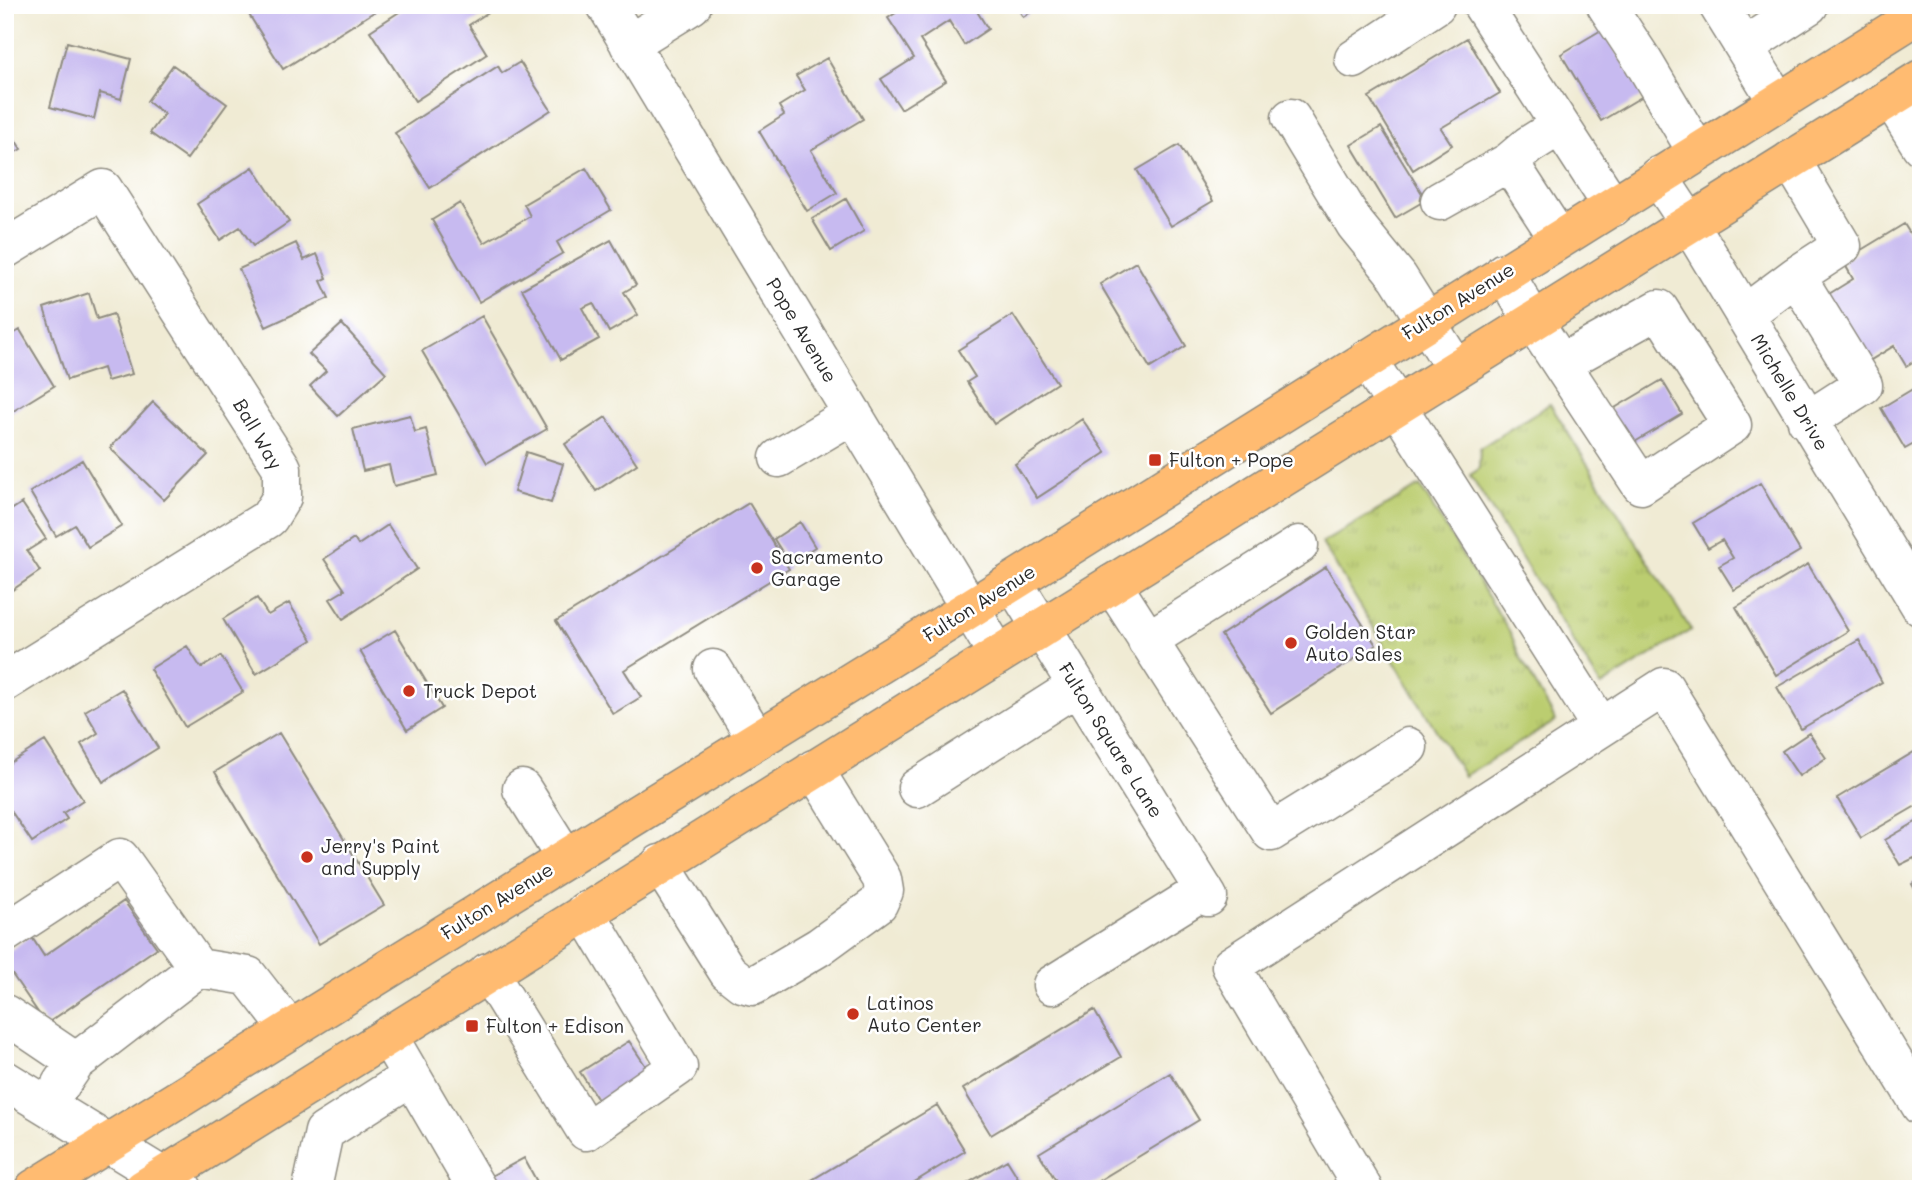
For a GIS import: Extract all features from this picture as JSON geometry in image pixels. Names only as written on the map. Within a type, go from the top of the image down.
[{"type":"main road","name":"Fulton Avenue","points":[[34,1189],[1013,582],[1921,13]]},
{"type":"main road","points":[[163,1185],[488,972],[1906,88]]},
{"type":"street","name":"Pope Avenue","points":[[606,5],[998,654]]},
{"type":"street","points":[[629,44],[692,5]]},
{"type":"street","points":[[1354,59],[1436,5]]},
{"type":"street","points":[[1482,5],[1613,207]]},
{"type":"street","points":[[1606,5],[1697,152]]},
{"type":"street","points":[[1718,5],[1777,102]]},
{"type":"street","points":[[1744,47],[1809,5]]},
{"type":"street","points":[[1906,88],[1921,146]]},
{"type":"street","points":[[1291,118],[1355,224],[1398,277],[1456,369]]},
{"type":"street","points":[[1440,201],[1510,162],[1529,145],[1559,126]]},
{"type":"street","points":[[1744,315],[1842,246],[1791,160]]},
{"type":"street","points":[[1510,162],[1559,239]]},
{"type":"street","name":"Michelle Drive","points":[[1658,176],[1921,607]]},
{"type":"street","name":"Ball Way","points":[[5,249],[103,189],[282,468],[282,497],[269,518],[5,682]]},
{"type":"street","points":[[1504,272],[1533,321],[1641,485],[1732,425],[1659,309],[1562,363]]},
{"type":"street","points":[[1796,276],[1863,385],[1807,421]]},
{"type":"street","points":[[1367,359],[1395,407],[1601,727]]},
{"type":"street","points":[[779,458],[853,414]]},
{"type":"street","points":[[1147,641],[1299,545]]},
{"type":"street","name":"Fulton Square Lane","points":[[1013,582],[1206,893],[1052,985]]},
{"type":"street","points":[[1112,583],[1271,831],[1408,747]]},
{"type":"street","points":[[713,669],[757,740]]},
{"type":"street","points":[[917,788],[1077,686]]},
{"type":"street","points":[[1363,1189],[1231,965],[1664,687],[1921,1106]]},
{"type":"street","points":[[660,864],[727,972],[742,984],[754,986],[819,947],[878,904],[884,891],[882,879],[814,769]]},
{"type":"street","points":[[522,789],[566,859]]},
{"type":"street","points":[[5,933],[120,858],[198,968],[248,976],[290,1030]]},
{"type":"street","points":[[488,972],[586,1131],[678,1067],[585,911]]},
{"type":"street","points":[[46,1106],[76,1062],[198,968]]},
{"type":"street","points":[[5,1014],[76,1062]]},
{"type":"street","points":[[387,1036],[477,1189]]},
{"type":"street","points":[[314,1189],[312,1188],[324,1132],[410,1077]]},
{"type":"street","points":[[5,1080],[107,1143],[163,1185]]},
{"type":"green space","points":[[1550,404],[1691,630],[1601,686],[1470,475],[1479,469],[1480,448]]},
{"type":"green space","points":[[1420,486],[1511,634],[1519,655],[1556,721],[1464,776],[1322,543]]},
{"type":"building","points":[[243,5],[385,5],[283,69]]},
{"type":"building","points":[[410,5],[487,5],[490,11],[469,25],[487,54],[415,101],[370,31]]},
{"type":"building","points":[[908,5],[973,5],[988,29],[964,45],[949,21],[920,40],[946,81],[901,109],[881,79],[914,58],[888,18]]},
{"type":"building","points":[[1016,5],[1042,5],[1023,17]]},
{"type":"building","points":[[1603,29],[1643,96],[1601,121],[1561,54]]},
{"type":"building","points":[[1467,38],[1500,93],[1441,128],[1452,145],[1413,170],[1369,97]]},
{"type":"building","points":[[67,42],[131,59],[121,99],[100,93],[94,119],[50,107]]},
{"type":"building","points":[[827,58],[863,119],[811,150],[837,193],[807,211],[759,131],[784,115],[779,106],[805,90],[796,76]]},
{"type":"building","points":[[520,62],[551,110],[430,188],[395,133],[498,66],[502,73]]},
{"type":"building","points":[[173,65],[227,104],[187,159],[150,133],[164,114],[147,101]]},
{"type":"building","points":[[5,124],[21,149],[5,158]]},
{"type":"building","points":[[1381,127],[1426,200],[1395,218],[1351,145]]},
{"type":"building","points":[[1179,145],[1213,201],[1171,226],[1137,170]]},
{"type":"building","points":[[253,167],[289,222],[253,246],[240,227],[220,240],[197,204]]},
{"type":"building","points":[[586,168],[611,210],[557,242],[563,253],[479,302],[432,220],[460,203],[484,243],[530,216],[524,204]]},
{"type":"building","points":[[846,199],[864,231],[831,251],[812,219]]},
{"type":"building","points":[[1904,224],[1921,251],[1921,357],[1906,366],[1894,346],[1856,369],[1816,302],[1853,279],[1843,261]]},
{"type":"building","points":[[611,240],[636,285],[624,292],[638,315],[609,332],[593,303],[582,308],[599,339],[561,360],[522,289]]},
{"type":"building","points":[[296,243],[304,260],[317,254],[327,278],[321,281],[329,298],[266,327],[239,269]]},
{"type":"building","points":[[1136,262],[1186,346],[1150,368],[1100,284]]},
{"type":"building","points":[[89,293],[97,319],[113,314],[132,374],[107,381],[103,368],[67,380],[44,308]]},
{"type":"building","points":[[1013,315],[1057,383],[994,424],[967,382],[975,377],[958,350]]},
{"type":"building","points":[[482,316],[547,429],[487,463],[422,351]]},
{"type":"building","points":[[342,324],[386,373],[338,416],[310,386],[326,371],[309,354]]},
{"type":"building","points":[[20,330],[54,386],[5,416],[5,339]]},
{"type":"building","points":[[1662,380],[1682,414],[1628,446],[1608,412]]},
{"type":"building","points":[[1921,384],[1921,440],[1905,449],[1881,408]]},
{"type":"building","points":[[153,402],[208,455],[164,500],[110,448]]},
{"type":"building","points":[[410,415],[415,432],[426,429],[438,475],[394,486],[389,465],[363,471],[353,429]]},
{"type":"building","points":[[606,417],[637,464],[596,491],[565,444]]},
{"type":"building","points":[[1082,419],[1106,453],[1037,498],[1015,464]]},
{"type":"building","points":[[526,452],[563,464],[551,503],[514,492]]},
{"type":"building","points":[[82,460],[122,526],[88,547],[75,525],[56,536],[30,492]]},
{"type":"building","points":[[1760,483],[1800,551],[1734,590],[1719,566],[1733,558],[1722,540],[1708,548],[1693,523]]},
{"type":"building","points":[[22,503],[46,539],[27,551],[40,571],[5,595],[5,514]]},
{"type":"building","points":[[749,503],[789,569],[624,670],[641,697],[613,714],[556,621]]},
{"type":"building","points":[[800,522],[815,547],[789,563],[774,539]]},
{"type":"building","points":[[388,525],[417,569],[343,619],[330,599],[345,590],[324,559],[354,539],[358,545]]},
{"type":"building","points":[[1808,564],[1848,631],[1776,675],[1736,607]]},
{"type":"building","points":[[1326,567],[1376,645],[1271,713],[1221,635]]},
{"type":"building","points":[[257,598],[268,615],[289,603],[312,640],[256,674],[223,619]]},
{"type":"building","points":[[395,630],[442,708],[407,730],[360,651]]},
{"type":"building","points":[[1859,640],[1882,682],[1801,729],[1777,687]]},
{"type":"building","points":[[187,646],[201,668],[221,656],[243,692],[185,727],[150,669]]},
{"type":"building","points":[[122,689],[158,748],[103,782],[81,744],[98,733],[85,711]]},
{"type":"building","points":[[279,733],[384,905],[319,944],[215,772]]},
{"type":"building","points":[[1809,733],[1826,758],[1799,776],[1782,751]]},
{"type":"building","points":[[45,741],[83,800],[63,813],[67,819],[32,842],[5,802],[5,766]]},
{"type":"building","points":[[1919,749],[1921,803],[1861,838],[1837,798]]},
{"type":"building","points":[[1921,819],[1921,870],[1914,858],[1900,865],[1885,840]]},
{"type":"building","points":[[1921,878],[1921,900],[1912,884]]},
{"type":"building","points":[[124,901],[157,948],[46,1024],[5,964],[5,954],[31,936],[44,956]]},
{"type":"building","points":[[1094,1010],[1121,1057],[991,1135],[963,1089]]},
{"type":"building","points":[[629,1041],[651,1074],[602,1106],[580,1072]]},
{"type":"building","points":[[1170,1073],[1199,1120],[1085,1189],[1061,1189],[1039,1153]]},
{"type":"building","points":[[937,1105],[965,1151],[903,1189],[810,1189],[807,1183]]},
{"type":"building","points":[[524,1158],[541,1189],[497,1189],[491,1176]]},
{"type":"building","points":[[1007,1160],[1025,1189],[958,1189]]},
{"type":"place","name":"Fulton + Pope","points":[[1155,460]]},
{"type":"place","name":"Sacramento Garage","points":[[757,568]]},
{"type":"place","name":"Golden Star Auto Sales","points":[[1291,643]]},
{"type":"place","name":"Truck Depot","points":[[409,691]]},
{"type":"place","name":"Jerry's Paint and Supply","points":[[307,857]]},
{"type":"place","name":"Latinos Auto Center","points":[[853,1014]]},
{"type":"place","name":"Fulton + Edison","points":[[472,1026]]}]
